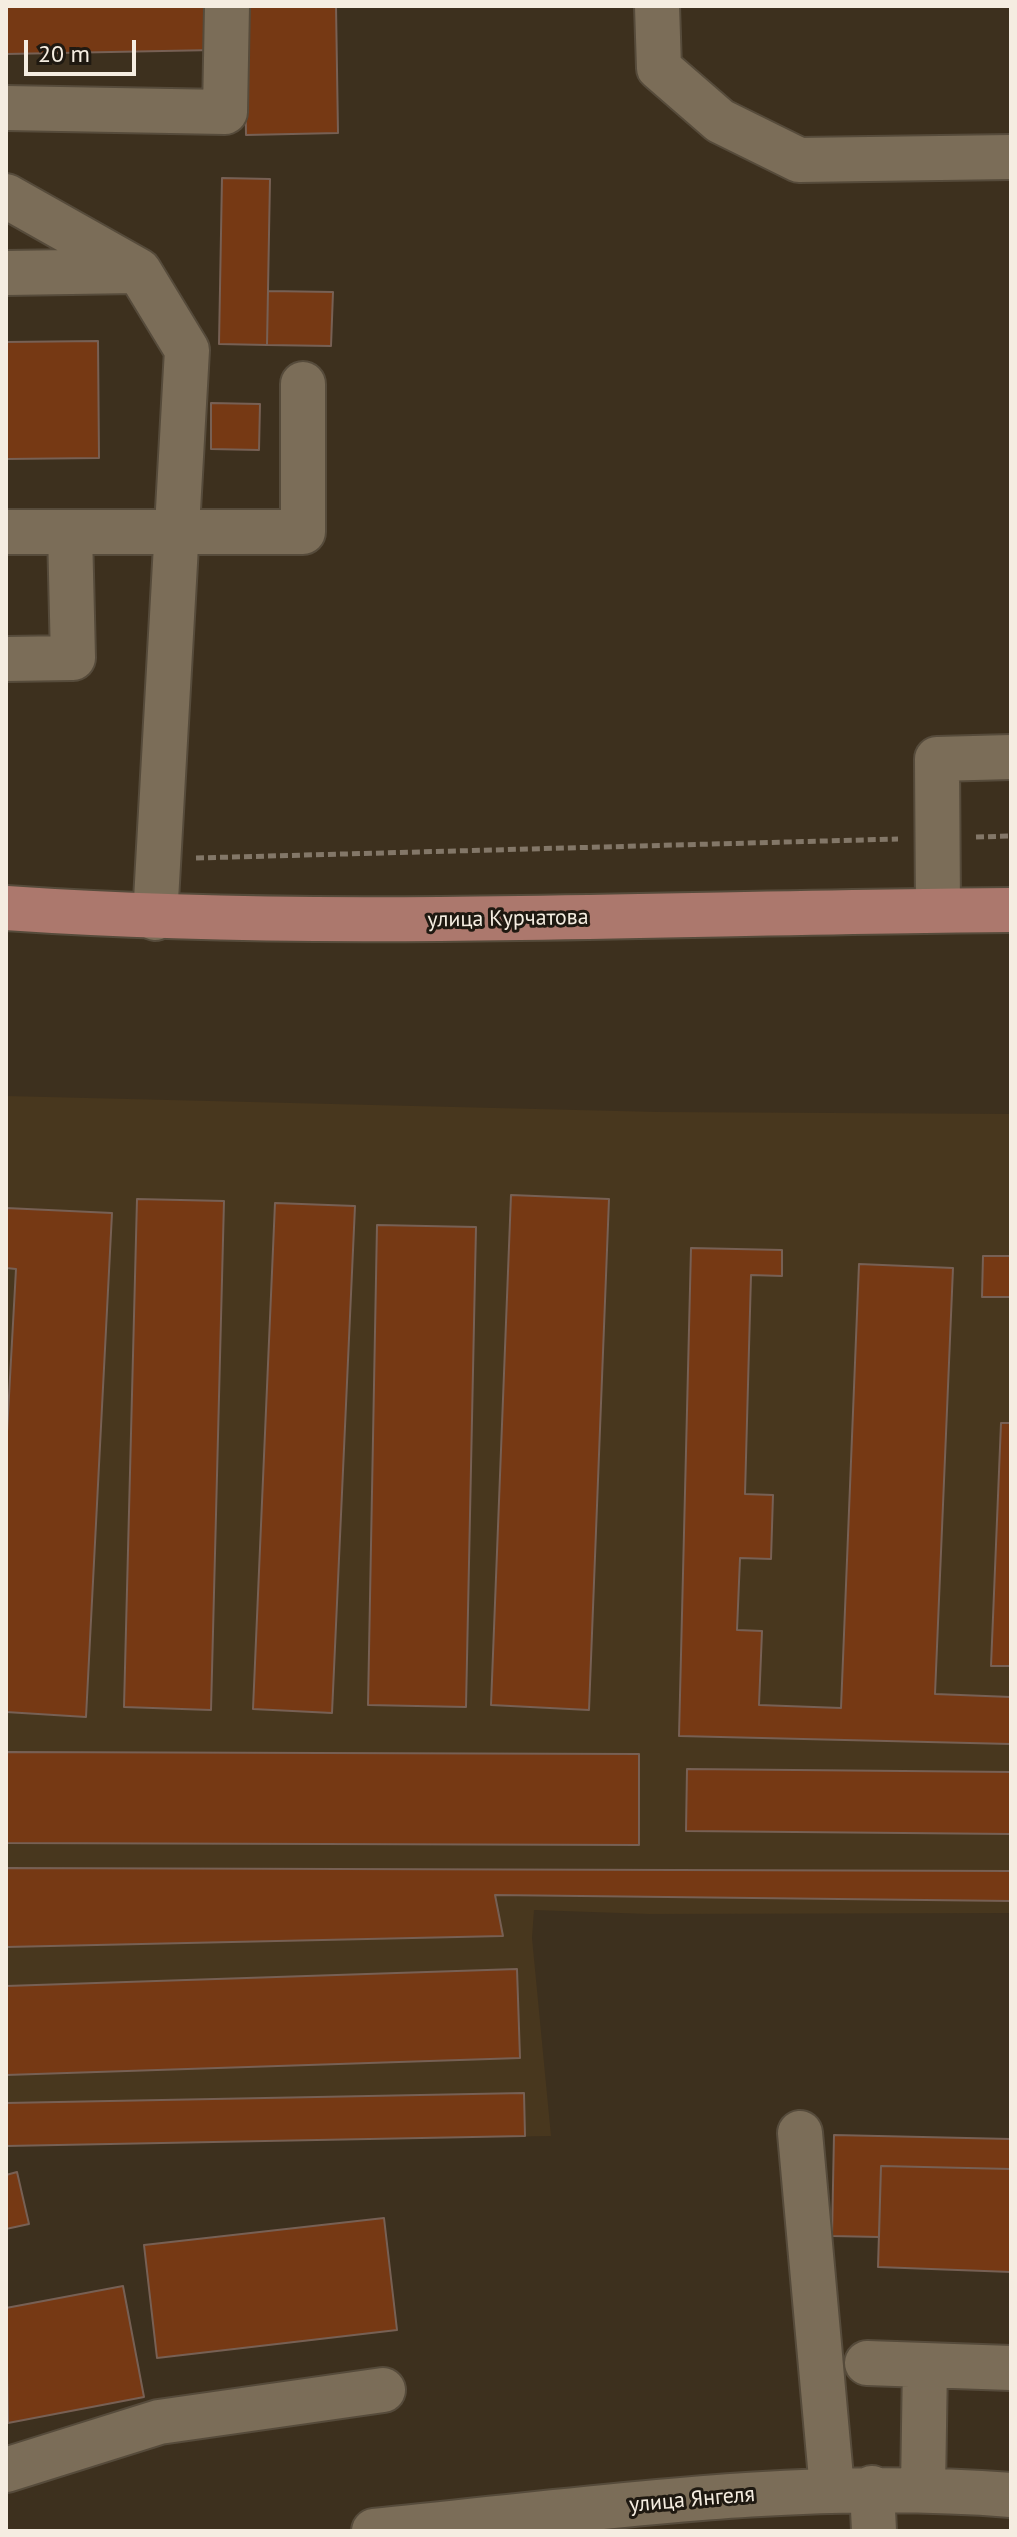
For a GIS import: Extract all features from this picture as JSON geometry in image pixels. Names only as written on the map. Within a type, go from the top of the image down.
[{"type":"main road","name":"улица Курчатова","points":[[6,908],[155,918],[476,920],[1011,910]]},
{"type":"main road","points":[[6,923],[155,918]]},
{"type":"street","points":[[6,108],[225,112],[227,6]]},
{"type":"street","points":[[657,6],[659,68],[720,121],[799,160],[1011,157]]},
{"type":"street","points":[[6,196],[139,271],[187,350],[155,918]]},
{"type":"street","points":[[6,273],[139,271]]},
{"type":"street","points":[[6,532],[303,532],[303,384]]},
{"type":"street","points":[[6,659],[73,658],[70,532]]},
{"type":"street","points":[[938,910],[937,759],[1011,757]]},
{"type":"street","points":[[800,2133],[852,2488],[874,2531]]},
{"type":"street","points":[[867,2363],[1011,2368]]},
{"type":"street","points":[[923,2488],[925,2365]]},
{"type":"street","points":[[6,2470],[159,2422],[383,2390]]},
{"type":"street","name":"улица Янгеля","points":[[374,2531],[585,2520],[852,2488],[923,2488],[1011,2495]]},
{"type":"path","points":[[159,859],[1011,836]]},
{"type":"shaded area","points":[[6,1096],[659,1112],[1011,1114],[1011,1913],[649,1914],[534,1910],[532,1938],[551,2136],[6,2146]]},
{"type":"building","points":[[6,6],[214,6],[215,50],[6,54]]},
{"type":"building","points":[[244,6],[336,6],[338,133],[246,135]]},
{"type":"building","points":[[222,178],[270,179],[267,345],[219,344]]},
{"type":"building","points":[[268,291],[333,292],[331,346],[267,345]]},
{"type":"building","points":[[98,341],[99,458],[6,459],[6,342]]},
{"type":"building","points":[[211,403],[260,404],[259,450],[211,449]]},
{"type":"building","points":[[511,1195],[609,1199],[589,1710],[491,1705]]},
{"type":"building","points":[[137,1199],[224,1201],[211,1710],[124,1707]]},
{"type":"building","points":[[275,1203],[355,1206],[332,1713],[253,1709]]},
{"type":"building","points":[[6,1208],[112,1213],[86,1717],[6,1712],[6,1450],[16,1269],[6,1268]]},
{"type":"building","points":[[377,1225],[476,1227],[466,1707],[368,1705]]},
{"type":"building","points":[[691,1248],[782,1250],[782,1276],[751,1275],[745,1494],[773,1495],[771,1559],[740,1558],[737,1630],[762,1631],[759,1705],[841,1708],[859,1264],[953,1268],[935,1694],[1011,1697],[1011,1744],[679,1736]]},
{"type":"building","points":[[983,1256],[1011,1256],[1011,1297],[982,1297]]},
{"type":"building","points":[[1001,1423],[1011,1423],[1011,1666],[991,1666]]},
{"type":"building","points":[[6,1752],[639,1754],[639,1845],[6,1843]]},
{"type":"building","points":[[687,1769],[1011,1772],[1011,1834],[686,1831]]},
{"type":"building","points":[[6,1868],[1011,1871],[1011,1901],[495,1895],[503,1936],[6,1947]]},
{"type":"building","points":[[517,1969],[520,2058],[6,2075],[6,1986]]},
{"type":"building","points":[[524,2093],[525,2136],[6,2146],[6,2103]]},
{"type":"building","points":[[834,2135],[1011,2139],[1011,2169],[881,2166],[879,2237],[832,2236]]},
{"type":"building","points":[[881,2166],[1011,2169],[1011,2272],[878,2267]]},
{"type":"building","points":[[17,2172],[29,2224],[6,2229],[6,2175]]},
{"type":"building","points":[[384,2218],[397,2330],[157,2358],[144,2245]]},
{"type":"building","points":[[123,2286],[144,2397],[8,2423],[6,2308]]}]
